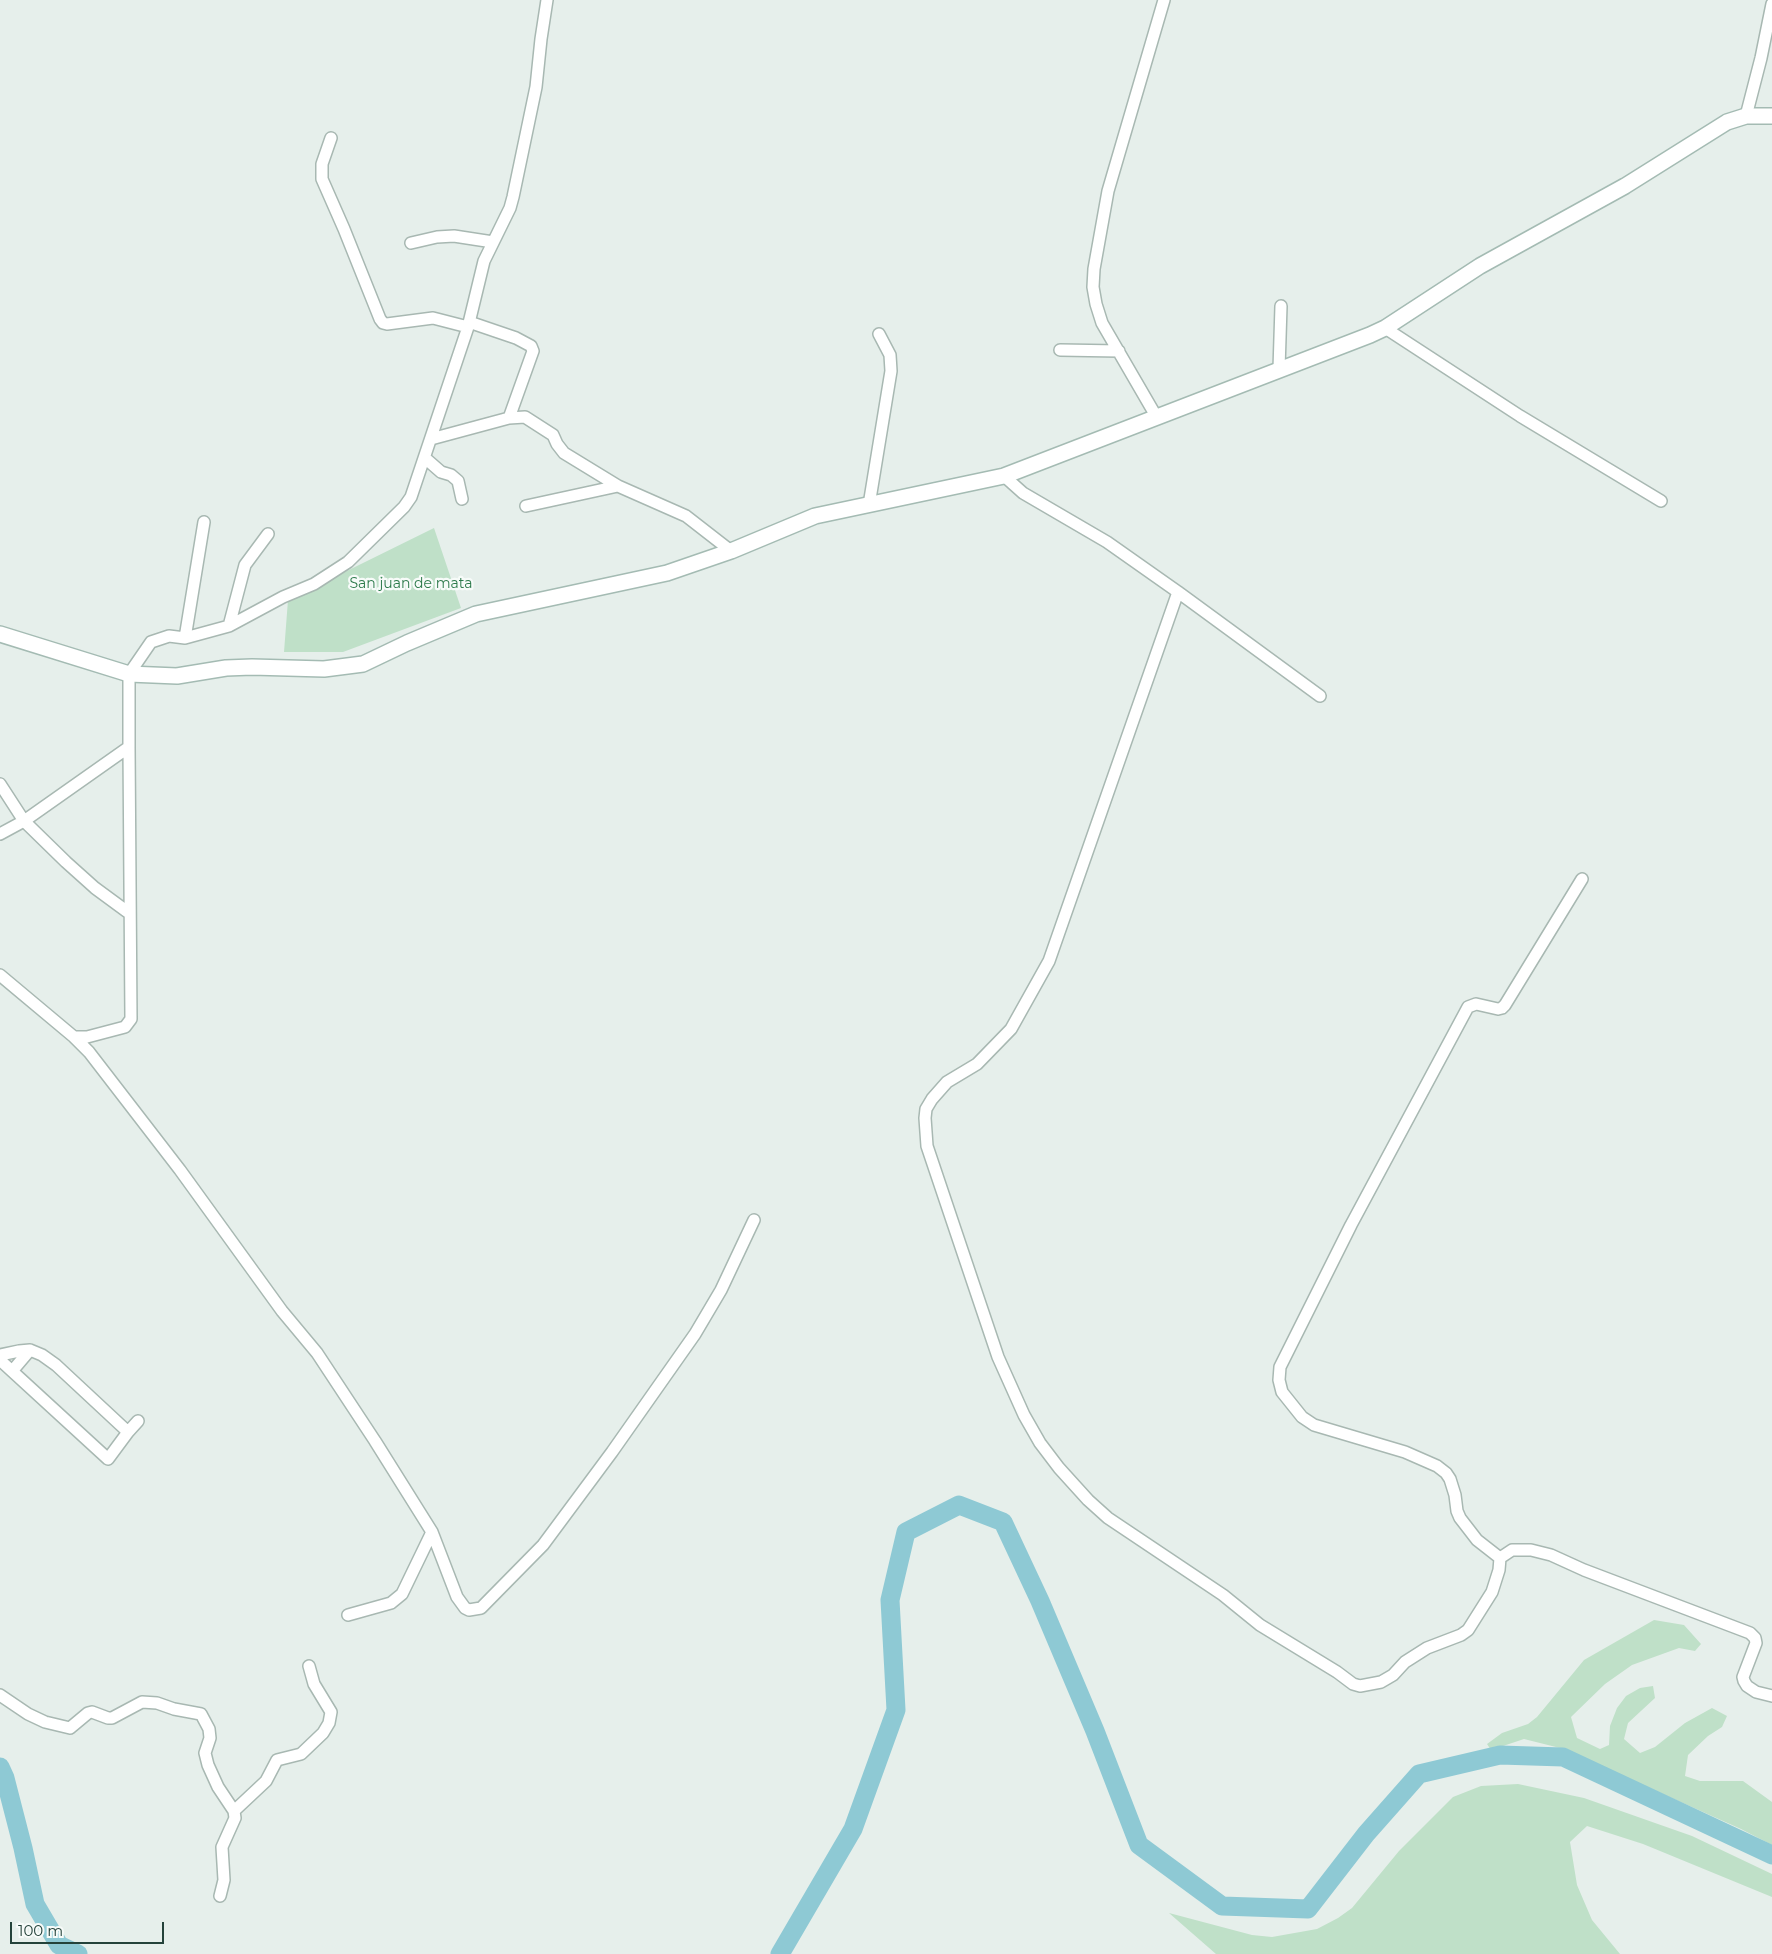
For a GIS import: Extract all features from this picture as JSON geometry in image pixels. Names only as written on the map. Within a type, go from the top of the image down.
[{"type":"street","points":[[74,1037],[87,1037],[116,1030],[130,1023],[129,674],[151,642],[169,636],[186,638],[229,626],[283,597],[314,584],[348,562],[404,508],[416,485],[469,324],[484,260],[510,208],[536,87],[547,0]]},
{"type":"street","points":[[1156,416],[1102,323],[1093,287],[1094,269],[1108,191],[1164,0]]},
{"type":"street","points":[[1746,116],[1772,4]]},
{"type":"street","points":[[0,634],[129,674],[177,676],[226,668],[252,667],[324,670],[363,664],[476,614],[666,573],[731,551],[815,516],[1004,476],[1385,328],[1480,266],[1625,186],[1727,122],[1746,116],[1772,116]]},
{"type":"street","points":[[331,138],[322,164],[322,179],[380,320],[387,324],[433,318],[469,324],[516,338],[530,346],[533,351],[509,418]]},
{"type":"street","points":[[411,243],[437,237],[454,236],[493,242]]},
{"type":"street","points":[[1279,369],[1280,306]]},
{"type":"street","points":[[1385,328],[1520,416],[1661,501]]},
{"type":"street","points":[[869,505],[891,371],[890,355],[879,334]]},
{"type":"street","points":[[1060,350],[1118,351]]},
{"type":"street","points":[[431,439],[519,416],[530,420],[553,435],[557,444],[564,452],[618,486],[686,516],[731,551]]},
{"type":"street","points":[[425,458],[440,472],[451,475],[458,481],[462,499]]},
{"type":"street","points":[[1004,476],[1023,493],[1107,542],[1320,696]]},
{"type":"street","points":[[526,506],[618,486]]},
{"type":"street","points":[[186,638],[204,522]]},
{"type":"street","points":[[229,626],[245,565],[268,534]]},
{"type":"street","points":[[1178,592],[1049,961],[1011,1029],[977,1064],[947,1082],[932,1099],[926,1109],[924,1118],[930,1155],[998,1357],[1024,1415],[1040,1443],[1059,1468],[1094,1506],[1108,1518],[1223,1595],[1260,1625],[1337,1672],[1353,1684],[1360,1686],[1376,1683],[1393,1674],[1405,1662],[1427,1648],[1461,1635],[1468,1630],[1492,1592],[1499,1570],[1500,1558]]},
{"type":"street","points":[[0,834],[24,821],[129,748]]},
{"type":"street","points":[[0,784],[24,821],[95,888],[129,914]]},
{"type":"street","points":[[1500,1558],[1477,1540],[1460,1518],[1455,1495],[1446,1473],[1437,1466],[1404,1452],[1314,1425],[1302,1417],[1282,1392],[1280,1367],[1351,1225],[1468,1007],[1476,1004],[1498,1009],[1505,1005],[1582,879]]},
{"type":"street","points":[[0,975],[74,1037],[89,1052],[180,1170],[282,1311],[317,1353],[432,1532],[457,1597],[465,1608],[469,1610],[481,1608],[543,1545],[696,1334],[754,1220]]},
{"type":"street","points":[[0,1355],[19,1350],[30,1350],[42,1355],[56,1365],[128,1432]]},
{"type":"street","points":[[13,1370],[30,1350]]},
{"type":"street","points":[[0,1360],[108,1459],[138,1420]]},
{"type":"street","points":[[348,1615],[391,1603],[402,1594],[432,1532]]},
{"type":"street","points":[[1500,1558],[1512,1550],[1531,1550],[1551,1555],[1584,1570],[1750,1633],[1755,1638],[1756,1643],[1743,1677],[1744,1681],[1747,1686],[1756,1692],[1772,1696]]},
{"type":"street","points":[[234,1811],[266,1781],[278,1760],[301,1754],[323,1733],[329,1723],[331,1712],[314,1684],[308,1666]]},
{"type":"street","points":[[0,1695],[28,1714],[45,1722],[70,1728],[88,1713],[92,1712],[112,1718],[142,1702],[157,1703],[174,1709],[201,1714],[209,1729],[210,1738],[205,1753],[208,1765],[218,1787],[234,1811],[235,1818],[222,1846],[224,1880],[220,1896]]},
{"type":"green space","name":"San juan de mata","points":[[434,528],[461,608],[343,652],[284,652],[288,600]]},
{"type":"green space","points":[[1654,1620],[1684,1625],[1701,1644],[1695,1651],[1679,1648],[1632,1665],[1605,1684],[1571,1717],[1577,1738],[1600,1749],[1609,1745],[1610,1726],[1617,1708],[1626,1696],[1640,1688],[1653,1686],[1655,1698],[1628,1723],[1624,1739],[1640,1753],[1655,1747],[1685,1723],[1712,1708],[1727,1716],[1722,1727],[1708,1736],[1688,1755],[1685,1776],[1700,1781],[1743,1781],[1772,1802],[1772,1845],[1741,1829],[1560,1748],[1524,1739],[1491,1750],[1487,1744],[1502,1733],[1528,1724],[1537,1717],[1584,1660]]},
{"type":"green space","points":[[1518,1784],[1584,1798],[1692,1836],[1772,1874],[1772,1897],[1643,1844],[1587,1826],[1570,1842],[1577,1885],[1592,1920],[1620,1954],[1216,1954],[1169,1913],[1252,1935],[1272,1937],[1317,1929],[1352,1908],[1399,1851],[1453,1797],[1481,1786]]},
{"type":"waterway","points":[[780,1954],[853,1829],[896,1710],[890,1600],[906,1532],[959,1505],[1003,1522],[1040,1601],[1095,1731],[1139,1845],[1222,1906],[1308,1909],[1366,1834],[1419,1774],[1500,1755],[1563,1757],[1772,1855]]},
{"type":"waterway","points":[[0,1767],[5,1778],[23,1848],[35,1904],[59,1945],[78,1954]]}]
